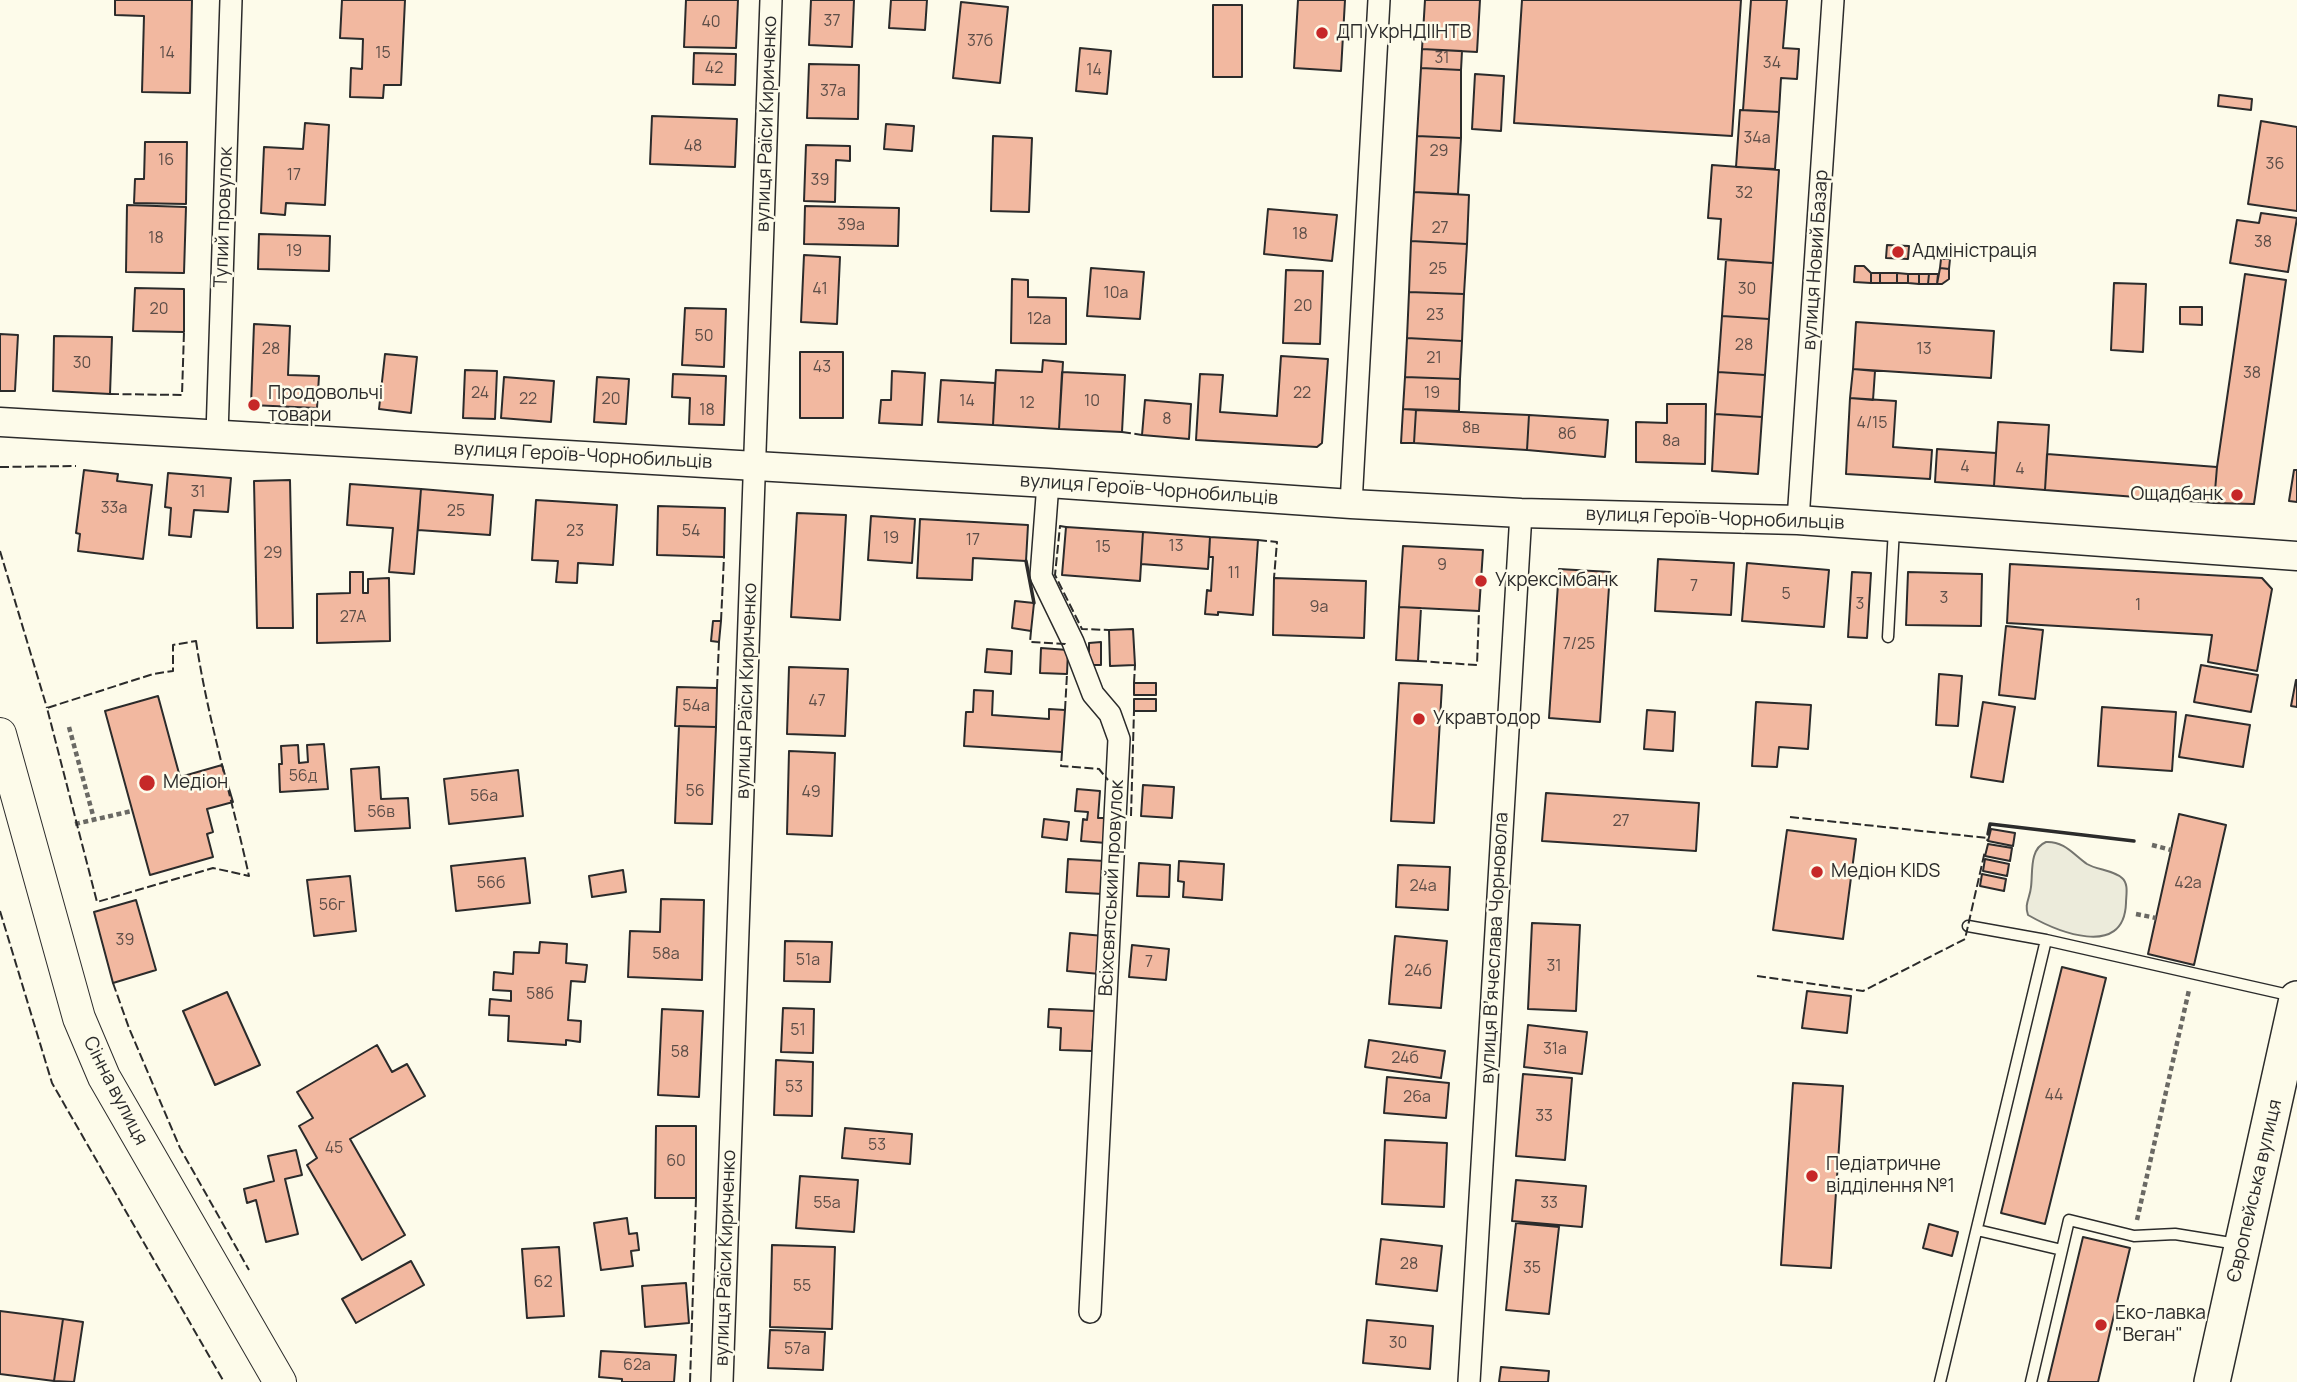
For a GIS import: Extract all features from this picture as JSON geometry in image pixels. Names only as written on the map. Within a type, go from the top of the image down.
[{"type":"main road","name":"Сінна вулиця","points":[[0,734],[79,1018],[104,1077],[280,1382]]},
{"type":"main road","name":"Європейська вулиця","points":[[2212,1382],[2297,998]]},
{"type":"street","name":"Тупий провулок","points":[[217,435],[231,0]]},
{"type":"street","name":"вулиця Раїси Кириченко","points":[[722,1382],[771,0]]},
{"type":"street","points":[[1351,504],[1379,0]]},
{"type":"street","name":"вулиця Новий Базар","points":[[1798,520],[1833,0]]},
{"type":"street","name":"вулиця Героїв-Чорнобильців","points":[[0,422],[1048,483],[1351,504],[1521,513],[1798,520],[2297,556]]},
{"type":"street","name":"Всіхсвятський провулок","points":[[1048,483],[1041,576],[1073,642],[1093,694],[1110,713],[1119,739],[1090,1312]]},
{"type":"street","name":"вулиця Вʼячеслава Чорновола","points":[[1469,1382],[1521,513]]},
{"type":"lane","points":[[1888,637],[1894,526]]},
{"type":"lane","points":[[1968,926],[2046,940],[2297,998]]},
{"type":"lane","points":[[1940,1382],[2046,940]]},
{"type":"lane","points":[[2031,1382],[2069,1220],[2134,1236],[2175,1234],[2244,1245]]},
{"type":"lane","points":[[1977,1230],[2062,1250]]},
{"type":"path","points":[[69,727],[94,819]]},
{"type":"path","points":[[75,824],[132,811]]},
{"type":"path","points":[[2152,845],[2171,850]]},
{"type":"path","points":[[2136,914],[2156,918]]},
{"type":"path","points":[[2134,1236],[2192,975]]},
{"type":"shaded area","points":[[2046,842],[2063,846],[2087,864],[2114,873],[2124,880],[2127,890],[2126,903],[2122,921],[2114,931],[2101,936],[2087,936],[2055,928],[2028,915],[2034,855]]},
{"type":"building","points":[[115,0],[192,0],[190,93],[142,92],[144,16],[115,15]]},
{"type":"building","points":[[342,0],[405,0],[401,85],[384,85],[383,98],[350,97],[351,68],[362,69],[363,39],[340,38]]},
{"type":"building","points":[[686,0],[738,0],[736,48],[684,47]]},
{"type":"building","points":[[811,0],[854,0],[852,47],[809,45]]},
{"type":"building","points":[[891,0],[927,0],[925,30],[889,28]]},
{"type":"building","points":[[1298,0],[1345,0],[1341,71],[1294,68]]},
{"type":"building","points":[[1425,0],[1480,0],[1477,52],[1422,49]]},
{"type":"building","points":[[1522,0],[1741,0],[1732,136],[1514,123]]},
{"type":"building","points":[[1751,0],[1787,0],[1783,48],[1799,49],[1797,79],[1781,78],[1779,112],[1743,110]]},
{"type":"building","points":[[961,2],[1008,7],[1000,83],[953,78]]},
{"type":"building","points":[[1213,5],[1242,5],[1242,77],[1213,77]]},
{"type":"building","points":[[1080,48],[1111,51],[1107,94],[1076,91]]},
{"type":"building","points":[[1422,49],[1462,51],[1461,70],[1421,68]]},
{"type":"building","points":[[694,53],[736,54],[735,85],[693,84]]},
{"type":"building","points":[[809,64],[859,65],[858,119],[807,118]]},
{"type":"building","points":[[1421,68],[1461,70],[1461,138],[1417,136]]},
{"type":"building","points":[[1475,74],[1504,76],[1501,131],[1472,129]]},
{"type":"building","points":[[2219,95],[2252,99],[2251,110],[2218,106]]},
{"type":"building","points":[[1740,110],[1779,112],[1775,169],[1736,167]]},
{"type":"building","points":[[652,116],[737,119],[735,167],[650,164]]},
{"type":"building","points":[[2261,121],[2297,127],[2297,211],[2248,204]]},
{"type":"building","points":[[305,123],[329,125],[325,205],[286,203],[285,215],[261,213],[264,147],[303,149]]},
{"type":"building","points":[[886,124],[914,126],[912,151],[884,149]]},
{"type":"building","points":[[993,136],[1032,138],[1029,212],[991,211]]},
{"type":"building","points":[[1417,136],[1461,138],[1458,194],[1414,192]]},
{"type":"building","points":[[145,142],[187,142],[186,204],[134,203],[135,179],[144,179]]},
{"type":"building","points":[[806,145],[850,146],[850,161],[836,160],[835,202],[804,201]]},
{"type":"building","points":[[1712,165],[1779,170],[1773,263],[1718,259],[1721,219],[1708,218]]},
{"type":"building","points":[[1414,192],[1469,195],[1467,244],[1411,241]]},
{"type":"building","points":[[127,205],[186,207],[184,273],[126,272]]},
{"type":"building","points":[[805,206],[899,208],[898,246],[804,244]]},
{"type":"building","points":[[1268,209],[1337,215],[1332,261],[1264,254]]},
{"type":"building","points":[[2261,213],[2297,218],[2288,272],[2230,263],[2237,220],[2259,223]]},
{"type":"building","points":[[259,234],[330,236],[329,271],[258,269]]},
{"type":"building","points":[[1411,241],[1467,244],[1464,294],[1409,292]]},
{"type":"building","name":"Адміністрація","points":[[1887,245],[1909,246],[1908,259],[1886,258]]},
{"type":"building","points":[[1941,249],[1951,250],[1950,259],[1941,259]]},
{"type":"building","points":[[804,255],[840,257],[837,324],[801,322]]},
{"type":"building","points":[[1941,259],[1950,259],[1949,269],[1940,268]]},
{"type":"building","points":[[1726,260],[1773,263],[1769,319],[1722,316]]},
{"type":"building","points":[[1855,266],[1864,266],[1871,273],[1871,283],[1854,282]]},
{"type":"building","points":[[1091,268],[1144,272],[1140,319],[1087,316]]},
{"type":"building","points":[[1940,268],[1949,269],[1949,279],[1937,284]]},
{"type":"building","points":[[1286,270],[1323,271],[1320,344],[1283,343]]},
{"type":"building","points":[[1871,273],[1880,273],[1880,283],[1871,283]]},
{"type":"building","points":[[1880,273],[1897,273],[1897,283],[1880,283]]},
{"type":"building","points":[[1897,273],[1908,274],[1908,283],[1897,283]]},
{"type":"building","points":[[1908,274],[1919,274],[1919,284],[1908,283]]},
{"type":"building","points":[[1919,274],[1929,274],[1928,284],[1919,284]]},
{"type":"building","points":[[1929,274],[1938,274],[1937,284],[1928,284]]},
{"type":"building","points":[[2245,274],[2286,280],[2254,504],[2214,503],[2217,467]]},
{"type":"building","points":[[1012,279],[1028,280],[1028,297],[1066,298],[1066,344],[1011,343]]},
{"type":"building","points":[[2114,283],[2146,284],[2143,352],[2111,350]]},
{"type":"building","points":[[135,288],[184,289],[184,332],[133,331]]},
{"type":"building","points":[[1409,292],[1464,294],[1462,341],[1407,338]]},
{"type":"building","points":[[2180,307],[2202,307],[2202,325],[2180,324]]},
{"type":"building","points":[[685,308],[726,309],[724,367],[682,365]]},
{"type":"building","points":[[1722,316],[1769,319],[1765,375],[1718,372]]},
{"type":"building","points":[[1856,322],[1994,331],[1991,378],[1853,369]]},
{"type":"building","points":[[254,324],[290,326],[288,375],[319,376],[317,408],[251,405]]},
{"type":"building","points":[[0,334],[18,335],[15,391],[0,391]]},
{"type":"building","points":[[54,336],[112,337],[110,394],[53,391]]},
{"type":"building","points":[[1407,338],[1462,341],[1460,379],[1405,377]]},
{"type":"building","points":[[800,352],[843,352],[843,418],[800,418]]},
{"type":"building","points":[[385,354],[417,357],[411,413],[379,409]]},
{"type":"building","points":[[1281,356],[1328,359],[1322,443],[1317,447],[1196,440],[1200,374],[1223,375],[1220,412],[1277,416]]},
{"type":"building","points":[[1043,360],[1063,362],[1059,429],[993,425],[996,370],[1042,372]]},
{"type":"building","points":[[1853,369],[1875,371],[1873,400],[1850,398]]},
{"type":"building","points":[[465,370],[497,371],[495,419],[463,418]]},
{"type":"building","points":[[892,371],[925,373],[922,425],[879,423],[881,400],[891,400]]},
{"type":"building","points":[[1062,372],[1125,375],[1122,432],[1059,429]]},
{"type":"building","points":[[1718,372],[1765,375],[1762,417],[1715,414]]},
{"type":"building","points":[[673,374],[726,376],[724,425],[689,424],[690,398],[672,397]]},
{"type":"building","points":[[504,377],[554,381],[551,422],[501,418]]},
{"type":"building","points":[[597,377],[629,379],[626,424],[594,422]]},
{"type":"building","points":[[1405,377],[1460,379],[1459,411],[1403,409]]},
{"type":"building","points":[[941,380],[995,383],[993,425],[938,422]]},
{"type":"building","points":[[1850,398],[1896,401],[1893,447],[1932,450],[1930,479],[1846,474]]},
{"type":"building","points":[[1145,400],[1191,404],[1189,439],[1142,435]]},
{"type":"building","points":[[1667,404],[1706,404],[1705,464],[1636,462],[1636,422],[1667,423]]},
{"type":"building","points":[[1403,409],[1416,410],[1414,443],[1401,443]]},
{"type":"building","points":[[1416,410],[1529,415],[1527,450],[1414,443]]},
{"type":"building","points":[[1715,414],[1762,417],[1758,474],[1712,471]]},
{"type":"building","points":[[1529,415],[1608,420],[1605,457],[1527,450]]},
{"type":"building","points":[[1998,422],[2049,425],[2045,490],[1994,486]]},
{"type":"building","points":[[1937,449],[1996,453],[1994,486],[1935,482]]},
{"type":"building","points":[[2047,454],[2217,467],[2214,503],[2045,490]]},
{"type":"building","points":[[84,470],[118,474],[117,481],[152,485],[143,559],[78,551],[80,534],[76,533]]},
{"type":"building","points":[[2294,470],[2297,470],[2297,502],[2289,501]]},
{"type":"building","points":[[168,473],[231,478],[228,512],[194,510],[191,537],[169,535],[171,508],[165,507]]},
{"type":"building","points":[[290,480],[293,628],[257,628],[254,481]]},
{"type":"building","points":[[350,484],[421,489],[414,574],[389,572],[393,528],[347,525]]},
{"type":"building","points":[[421,489],[493,495],[490,535],[418,530]]},
{"type":"building","points":[[536,500],[617,505],[613,565],[578,563],[577,583],[556,582],[558,561],[532,560]]},
{"type":"building","points":[[658,506],[725,508],[724,557],[657,555]]},
{"type":"building","points":[[797,513],[846,515],[840,620],[791,617]]},
{"type":"building","points":[[871,516],[915,519],[912,563],[868,560]]},
{"type":"building","points":[[920,519],[1028,525],[1026,561],[973,558],[972,580],[917,578]]},
{"type":"building","points":[[1066,527],[1143,532],[1140,581],[1062,575]]},
{"type":"building","points":[[1143,532],[1210,537],[1208,569],[1141,564]]},
{"type":"building","points":[[1210,537],[1258,540],[1253,615],[1218,612],[1218,615],[1205,614],[1207,590],[1211,591],[1213,557],[1209,557]]},
{"type":"building","points":[[1403,546],[1483,550],[1479,611],[1399,607]]},
{"type":"building","points":[[1658,559],[1734,563],[1731,615],[1655,611]]},
{"type":"building","points":[[1747,563],[1829,570],[1824,627],[1742,621]]},
{"type":"building","points":[[2010,564],[2262,578],[2272,589],[2257,671],[2208,662],[2212,635],[2007,623]]},
{"type":"building","points":[[1559,569],[1610,572],[1600,722],[1549,718]]},
{"type":"building","points":[[350,572],[363,572],[363,593],[368,593],[368,579],[389,578],[390,641],[317,643],[317,594],[350,593]]},
{"type":"building","points":[[1852,572],[1871,573],[1867,638],[1848,637]]},
{"type":"building","points":[[1908,572],[1982,574],[1981,626],[1906,625]]},
{"type":"building","points":[[1274,578],[1366,581],[1364,638],[1273,635]]},
{"type":"building","points":[[1015,601],[1034,603],[1031,631],[1012,628]]},
{"type":"building","points":[[1399,607],[1421,608],[1418,661],[1396,660]]},
{"type":"building","points":[[713,621],[721,621],[719,642],[711,641]]},
{"type":"building","points":[[2006,626],[2043,630],[2035,699],[1999,695]]},
{"type":"building","points":[[1133,629],[1135,665],[1110,666],[1109,630]]},
{"type":"building","points":[[1101,642],[1101,665],[1089,665],[1089,643]]},
{"type":"building","points":[[1041,648],[1068,650],[1067,674],[1040,673]]},
{"type":"building","points":[[987,649],[1012,651],[1011,674],[985,672]]},
{"type":"building","points":[[2201,665],[2258,675],[2251,712],[2194,702]]},
{"type":"building","points":[[789,667],[848,669],[845,736],[787,734]]},
{"type":"building","points":[[1939,674],[1962,676],[1958,726],[1936,725]]},
{"type":"building","points":[[2297,680],[2297,707],[2291,706]]},
{"type":"building","points":[[1134,683],[1156,683],[1156,695],[1134,695]]},
{"type":"building","name":"Укравтодор","points":[[1399,683],[1442,685],[1434,823],[1391,821]]},
{"type":"building","points":[[677,687],[717,688],[716,727],[675,726]]},
{"type":"building","points":[[974,690],[993,691],[992,715],[1049,719],[1049,709],[1065,710],[1062,752],[964,746],[966,712],[973,712]]},
{"type":"building","name":"Медіон","points":[[158,696],[180,777],[222,765],[233,802],[207,809],[213,832],[207,834],[213,857],[150,875],[105,711]]},
{"type":"building","points":[[1134,699],[1156,699],[1156,711],[1134,711]]},
{"type":"building","points":[[1756,702],[1811,705],[1808,749],[1779,747],[1777,767],[1752,766]]},
{"type":"building","points":[[1983,702],[2015,707],[2003,782],[1971,777]]},
{"type":"building","points":[[2102,707],[2176,712],[2172,771],[2098,766]]},
{"type":"building","points":[[1647,710],[1675,712],[1673,751],[1644,749]]},
{"type":"building","points":[[2186,715],[2250,725],[2243,767],[2179,757]]},
{"type":"building","points":[[679,726],[716,727],[712,824],[675,823]]},
{"type":"building","points":[[324,744],[328,789],[280,792],[281,746],[298,745],[299,763],[308,762],[307,745]]},
{"type":"building","points":[[789,751],[835,753],[832,836],[787,834]]},
{"type":"building","points":[[379,767],[381,799],[408,798],[410,828],[355,831],[351,769]]},
{"type":"building","points":[[518,770],[523,816],[449,824],[444,779]]},
{"type":"building","points":[[1143,785],[1174,787],[1172,818],[1141,816]]},
{"type":"building","points":[[1077,789],[1100,791],[1098,818],[1108,818],[1106,843],[1081,841],[1083,819],[1087,820],[1088,812],[1075,811]]},
{"type":"building","points":[[1546,793],[1699,803],[1696,851],[1542,841]]},
{"type":"building","points":[[2179,814],[2226,825],[2194,965],[2148,954]]},
{"type":"building","points":[[1044,819],[1069,822],[1067,840],[1042,837]]},
{"type":"building","points":[[1991,829],[2015,833],[2013,846],[1988,841]]},
{"type":"building","name":"Медіон KIDS","points":[[1787,830],[1856,839],[1843,939],[1773,930]]},
{"type":"building","points":[[1988,844],[2012,848],[2010,861],[1985,856]]},
{"type":"building","points":[[525,858],[530,903],[456,911],[451,866]]},
{"type":"building","points":[[1068,859],[1105,861],[1103,894],[1066,892]]},
{"type":"building","points":[[1985,859],[2009,864],[2007,876],[1983,871]]},
{"type":"building","points":[[1179,861],[1224,864],[1222,900],[1183,897],[1184,882],[1178,881]]},
{"type":"building","points":[[1139,863],[1170,865],[1169,897],[1137,896]]},
{"type":"building","points":[[1398,865],[1450,867],[1448,910],[1396,907]]},
{"type":"building","points":[[623,870],[626,892],[592,897],[589,876]]},
{"type":"building","points":[[1982,874],[2006,879],[2004,891],[1980,886]]},
{"type":"building","points":[[350,876],[356,931],[314,936],[307,880]]},
{"type":"building","points":[[661,899],[704,900],[702,980],[628,977],[630,931],[660,932]]},
{"type":"building","points":[[136,900],[156,970],[113,983],[94,912]]},
{"type":"building","points":[[1532,923],[1580,925],[1576,1011],[1528,1009]]},
{"type":"building","points":[[1070,933],[1104,936],[1100,974],[1067,971]]},
{"type":"building","points":[[1395,936],[1447,941],[1441,1008],[1389,1004]]},
{"type":"building","points":[[785,941],[832,942],[830,982],[784,981]]},
{"type":"building","points":[[540,942],[567,944],[566,963],[587,965],[585,982],[571,981],[568,1020],[581,1021],[580,1042],[566,1040],[566,1045],[508,1041],[509,1016],[489,1015],[490,999],[511,1001],[511,991],[493,990],[494,972],[513,974],[514,952],[539,953]]},
{"type":"building","points":[[1132,945],[1169,949],[1166,980],[1129,977]]},
{"type":"building","points":[[2062,967],[2106,978],[2045,1224],[2001,1213]]},
{"type":"building","points":[[1807,991],[1851,996],[1847,1033],[1802,1028]]},
{"type":"building","points":[[227,992],[260,1065],[215,1085],[183,1011]]},
{"type":"building","points":[[783,1008],[814,1009],[813,1053],[781,1052]]},
{"type":"building","points":[[662,1009],[703,1011],[699,1097],[658,1095]]},
{"type":"building","points":[[1049,1009],[1095,1011],[1092,1051],[1060,1050],[1061,1028],[1048,1027]]},
{"type":"building","points":[[1528,1025],[1587,1032],[1582,1074],[1524,1067]]},
{"type":"building","points":[[1369,1040],[1445,1051],[1441,1078],[1365,1067]]},
{"type":"building","points":[[377,1045],[392,1072],[407,1064],[425,1096],[350,1139],[405,1235],[362,1260],[307,1165],[317,1158],[299,1126],[313,1118],[297,1092]]},
{"type":"building","points":[[776,1060],[813,1062],[812,1116],[774,1115]]},
{"type":"building","points":[[1523,1074],[1572,1078],[1565,1160],[1516,1156]]},
{"type":"building","points":[[1387,1077],[1449,1083],[1446,1118],[1384,1113]]},
{"type":"building","name":"Педіатричне відділення №1","points":[[1793,1083],[1843,1086],[1831,1268],[1781,1265]]},
{"type":"building","points":[[656,1126],[696,1126],[696,1198],[655,1198]]},
{"type":"building","points":[[845,1128],[912,1134],[910,1164],[842,1158]]},
{"type":"building","points":[[1385,1140],[1447,1143],[1444,1207],[1382,1204]]},
{"type":"building","points":[[296,1150],[302,1175],[285,1179],[298,1234],[266,1242],[256,1200],[247,1203],[244,1189],[274,1181],[268,1156]]},
{"type":"building","points":[[800,1176],[858,1180],[854,1232],[796,1228]]},
{"type":"building","points":[[1516,1180],[1586,1186],[1582,1227],[1512,1221]]},
{"type":"building","points":[[627,1218],[629,1234],[637,1233],[639,1250],[631,1251],[633,1266],[601,1270],[594,1223]]},
{"type":"building","points":[[1516,1223],[1559,1227],[1549,1314],[1506,1310]]},
{"type":"building","points":[[1929,1224],[1958,1232],[1952,1256],[1923,1248]]},
{"type":"building","points":[[2083,1237],[2130,1248],[2098,1382],[2048,1382]]},
{"type":"building","points":[[1381,1239],[1442,1246],[1437,1291],[1376,1284]]},
{"type":"building","points":[[772,1245],[835,1247],[832,1329],[770,1327]]},
{"type":"building","points":[[559,1247],[564,1316],[527,1318],[522,1249]]},
{"type":"building","points":[[411,1261],[424,1285],[356,1323],[342,1299]]},
{"type":"building","points":[[686,1283],[689,1323],[645,1327],[642,1286]]},
{"type":"building","points":[[0,1311],[63,1319],[54,1381],[0,1374]]},
{"type":"building","points":[[63,1319],[83,1322],[74,1382],[54,1381]]},
{"type":"building","points":[[1367,1320],[1433,1326],[1430,1369],[1363,1363]]},
{"type":"building","points":[[770,1330],[825,1332],[823,1370],[768,1368]]},
{"type":"building","points":[[601,1351],[676,1355],[674,1382],[622,1382],[622,1379],[599,1377]]},
{"type":"building","points":[[1501,1367],[1549,1371],[1548,1382],[1499,1382]]},
{"type":"fence","points":[[110,394],[182,395],[184,332]]},
{"type":"fence","points":[[1122,432],[1142,435]]},
{"type":"fence","points":[[0,467],[76,466]]},
{"type":"fence","points":[[1066,527],[1060,526],[1055,575],[1082,629],[1109,630]]},
{"type":"fence","points":[[1258,540],[1277,542],[1274,578]]},
{"type":"fence","points":[[0,551],[47,708]]},
{"type":"fence","points":[[721,621],[724,557]]},
{"type":"fence","points":[[1418,661],[1477,665],[1479,611]]},
{"type":"fence","points":[[1031,631],[1030,642],[1065,644],[1066,647]]},
{"type":"fence","points":[[196,641],[249,876],[213,868],[97,902],[47,708],[153,674],[173,671],[173,645],[196,641]]},
{"type":"fence","points":[[717,688],[719,642]]},
{"type":"fence","points":[[1134,683],[1135,665]]},
{"type":"fence","points":[[1065,710],[1067,674]]},
{"type":"fence","points":[[1131,816],[1134,711]]},
{"type":"fence","points":[[1062,752],[1061,766],[1099,769],[1108,780]]},
{"type":"fence","points":[[1790,817],[1988,838],[1987,841]]},
{"type":"fence","points":[[1757,976],[1863,991],[1965,939],[1985,851]]},
{"type":"fence","points":[[0,911],[52,1083],[224,1382]]},
{"type":"fence","points":[[113,983],[129,1028],[180,1148],[249,1270]]},
{"type":"fence","points":[[690,1382],[696,1198]]},
{"type":"wall","points":[[1026,561],[1034,603]]},
{"type":"wall","points":[[1988,834],[1990,824],[2134,841]]},
{"type":"place","name":"ДП УкрНДІІНТВ","points":[[1322,33]]},
{"type":"place","name":"Адміністрація","points":[[1898,252]]},
{"type":"place","name":"Продовольчі товари","points":[[254,405]]},
{"type":"place","name":"Ощадбанк","points":[[2237,495]]},
{"type":"place","name":"Укрексімбанк","points":[[1481,581]]},
{"type":"place","name":"Укравтодор","points":[[1419,719]]},
{"type":"place","name":"Медіон","points":[[147,783]]},
{"type":"place","name":"Медіон KIDS","points":[[1817,872]]},
{"type":"place","name":"Педіатричне відділення №1","points":[[1812,1176]]},
{"type":"place","name":"Еко-лавка \"Веган\"","points":[[2101,1325]]}]
